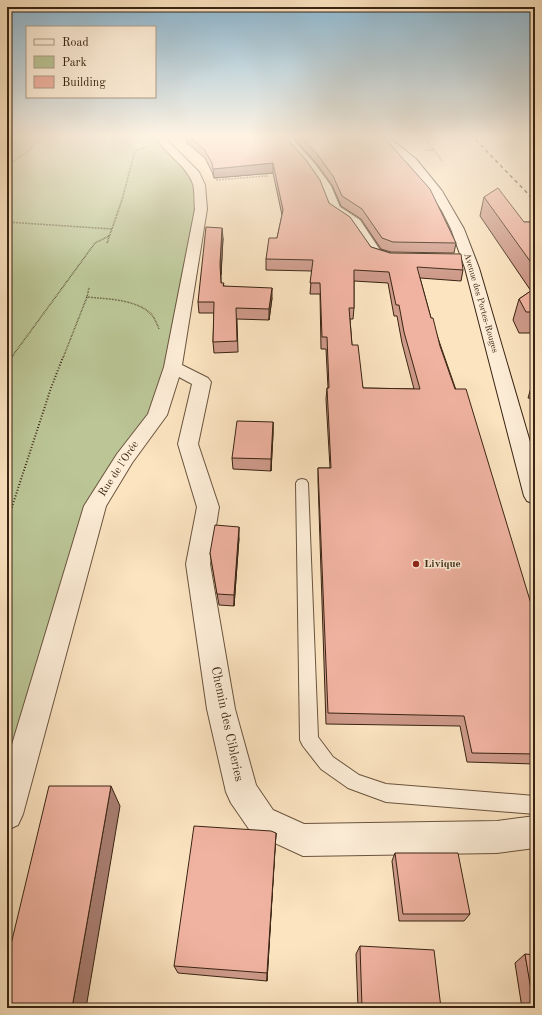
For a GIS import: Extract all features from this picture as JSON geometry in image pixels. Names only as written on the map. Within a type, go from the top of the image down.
[{"type":"street","name":"Rue de l'Orée","points":[[7,814],[95,506],[124,459],[157,415],[174,366],[201,209],[198,182]]},
{"type":"street","points":[[323,182],[327,189],[334,209],[354,223],[375,253],[390,258],[405,258]]},
{"type":"street","name":"Avenue des Portes-Rouges","points":[[431,182],[448,208],[460,233],[464,259],[535,496]]},
{"type":"street","name":"Chemin des Cibleries","points":[[174,366],[202,382],[188,444],[208,507],[198,564],[221,709],[242,792],[262,821],[303,840],[497,837],[535,832]]},
{"type":"lane","points":[[302,482],[309,740],[327,763],[354,782],[386,793],[535,805]]},
{"type":"path","points":[[107,243],[126,182]]},
{"type":"path","points":[[7,222],[112,229]]},
{"type":"path","points":[[7,363],[95,243],[109,236]]},
{"type":"path","points":[[7,523],[52,388],[87,297],[89,288]]},
{"type":"path","points":[[87,297],[115,300],[137,306],[152,315],[174,366]]},
{"type":"green space","points":[[7,182],[195,182],[201,209],[157,415],[95,506],[7,814]]},
{"type":"building","name":"Livique","points":[[277,182],[321,182],[329,203],[350,217],[371,247],[390,253],[461,254],[463,270],[417,267],[431,318],[433,318],[440,346],[455,389],[466,389],[535,617],[535,754],[472,753],[464,716],[328,713],[318,468],[331,468],[327,388],[329,388],[327,337],[322,337],[320,283],[310,283],[313,260],[266,259],[269,238],[277,238],[283,210]],"holes":[[[354,270],[389,272],[396,305],[399,305],[404,332],[420,389],[363,388],[358,345],[352,345],[349,308],[354,308]]]},
{"type":"building","points":[[336,182],[424,182],[430,189],[456,243],[393,242],[382,238],[362,209],[342,196]]},
{"type":"building","points":[[498,188],[524,222],[535,222],[535,268],[484,197]]},
{"type":"building","points":[[206,227],[222,228],[220,264],[221,283],[224,283],[223,286],[272,288],[269,309],[236,308],[237,341],[213,342],[214,302],[198,302]]},
{"type":"building","points":[[535,288],[535,312],[526,312],[519,299]]},
{"type":"building","points":[[237,421],[273,422],[271,459],[232,458]]},
{"type":"building","points":[[215,525],[239,527],[234,595],[217,594],[210,553]]},
{"type":"building","points":[[49,786],[111,786],[72,1008],[7,1008],[7,961]]},
{"type":"building","points":[[194,826],[271,831],[276,833],[267,973],[174,966]]},
{"type":"building","points":[[395,853],[458,853],[470,914],[403,914]]},
{"type":"building","points":[[360,946],[434,950],[441,1008],[362,1008]]},
{"type":"building","points":[[525,954],[535,955],[535,1008],[534,1008]]},
{"type":"railway","points":[[517,182],[535,201]]},
{"type":"place","name":"Livique","points":[[416,564]]}]
